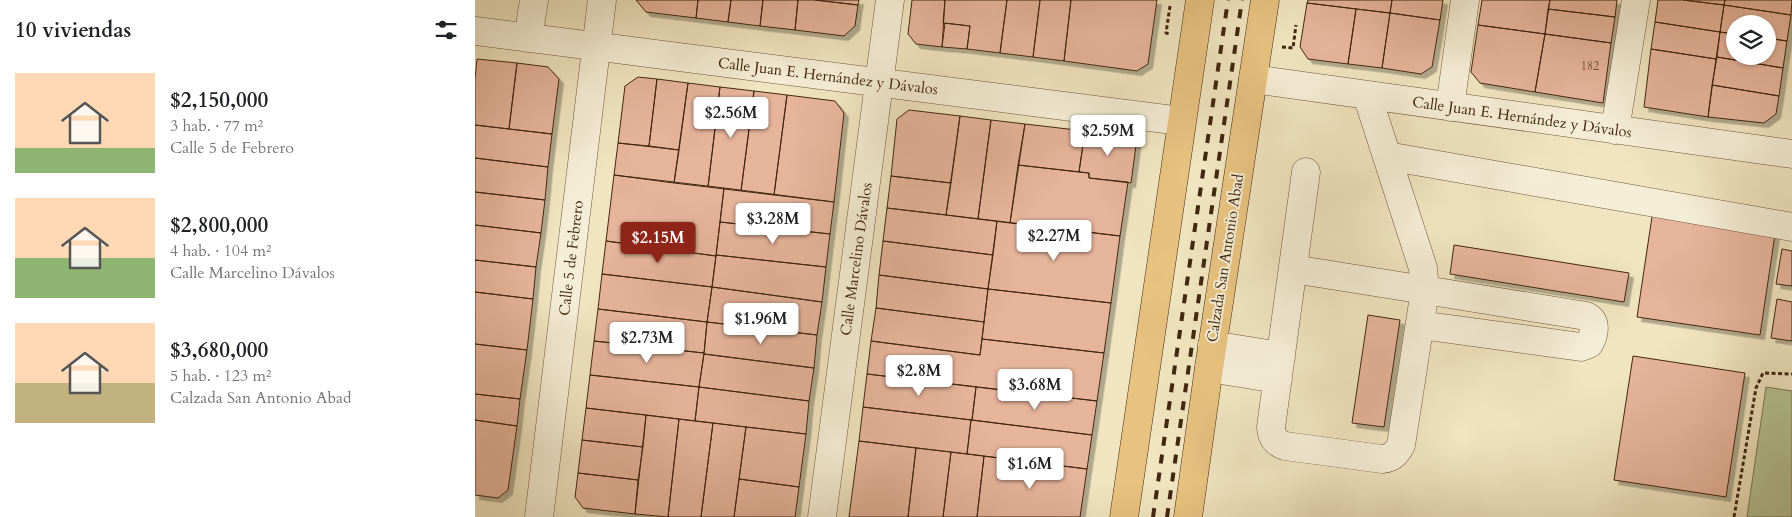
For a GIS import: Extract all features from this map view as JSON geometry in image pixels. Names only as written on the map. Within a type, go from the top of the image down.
[{"type":"highway","points":[[1124,517],[1200,0]]},
{"type":"highway","name":"Calzada San Antonio Abad","points":[[1188,517],[1210,357],[1265,0]]},
{"type":"street","points":[[528,38],[534,0]]},
{"type":"street","name":"Calle 5 de Febrero","points":[[539,517],[602,0]]},
{"type":"street","name":"Calle Marcelino Dávalos","points":[[822,517],[890,0]]},
{"type":"street","points":[[1450,106],[1465,0]]},
{"type":"street","points":[[1615,130],[1636,0]]},
{"type":"street","name":"Calle Juan E. Hernández y Dávalos","points":[[475,31],[1181,121]]},
{"type":"street","name":"Calle Juan E. Hernández y Dávalos","points":[[1253,79],[1792,154]]},
{"type":"street","points":[[1306,172],[1271,427],[1272,436],[1277,442],[1285,446],[1382,459],[1391,458],[1397,453],[1401,445],[1425,290],[1423,268],[1367,95]]},
{"type":"street","points":[[1387,156],[1792,227]]},
{"type":"street","points":[[1293,269],[1586,316],[1594,322],[1589,344],[1581,347],[1419,325]]},
{"type":"street","points":[[1210,357],[1279,368]]},
{"type":"path","points":[[1166,33],[1170,6]]},
{"type":"path","points":[[1293,48],[1296,25]]},
{"type":"path","points":[[1733,517],[1756,388],[1763,373],[1792,374]]},
{"type":"green space","points":[[1766,387],[1792,391],[1792,517],[1747,517]]},
{"type":"building","points":[[636,0],[698,0],[696,18],[646,12]]},
{"type":"building","points":[[698,0],[731,0],[728,22],[696,18]]},
{"type":"building","points":[[731,0],[763,0],[760,26],[728,22]]},
{"type":"building","points":[[763,0],[798,0],[795,30],[760,26]]},
{"type":"building","points":[[798,0],[858,5],[855,26],[844,36],[795,30]]},
{"type":"building","points":[[815,0],[859,0],[858,5]]},
{"type":"building","points":[[912,0],[945,0],[942,47],[916,44],[908,34]]},
{"type":"building","points":[[945,0],[1007,0],[1000,53],[967,49],[970,26],[943,23]]},
{"type":"building","points":[[1007,0],[1040,0],[1033,57],[1000,53]]},
{"type":"building","points":[[1040,0],[1071,0],[1064,61],[1033,57]]},
{"type":"building","points":[[1071,0],[1157,0],[1148,64],[1137,71],[1064,61]]},
{"type":"building","points":[[1308,0],[1392,0],[1390,13],[1307,3]]},
{"type":"building","points":[[1392,0],[1443,0],[1440,20],[1390,13]]},
{"type":"building","points":[[1482,0],[1550,0],[1545,34],[1478,25]]},
{"type":"building","points":[[1550,0],[1617,0],[1615,17],[1548,9]]},
{"type":"building","points":[[1658,0],[1683,0],[1724,5],[1720,32],[1655,22]]},
{"type":"building","points":[[1683,0],[1725,0],[1724,5]]},
{"type":"building","points":[[1725,0],[1792,0],[1791,15],[1724,5]]},
{"type":"building","points":[[1307,3],[1356,9],[1348,64],[1308,59],[1300,47]]},
{"type":"building","points":[[1724,5],[1791,15],[1787,41],[1776,39],[1776,15],[1726,15],[1726,33],[1720,32]]},
{"type":"building","points":[[1356,9],[1390,13],[1382,68],[1348,64]]},
{"type":"building","points":[[1548,9],[1615,17],[1611,43],[1545,34]]},
{"type":"building","points":[[1390,13],[1440,20],[1432,67],[1421,74],[1382,68]]},
{"type":"building","points":[[1655,22],[1720,32],[1716,59],[1651,49]]},
{"type":"building","points":[[945,23],[970,26],[967,49],[942,47]]},
{"type":"building","points":[[1478,25],[1545,34],[1535,92],[1480,83],[1471,72]]},
{"type":"building","points":[[1720,32],[1726,33],[1726,58],[1717,57]]},
{"type":"building","points":[[1545,34],[1611,43],[1603,103],[1535,92]]},
{"type":"building","points":[[1776,39],[1787,41],[1783,68],[1765,65],[1776,65]]},
{"type":"building","points":[[1651,49],[1716,59],[1708,117],[1644,107]]},
{"type":"building","points":[[1717,57],[1726,58],[1726,65],[1765,65],[1783,68],[1779,96],[1712,85]]},
{"type":"building","points":[[477,59],[517,63],[509,129],[475,125]]},
{"type":"building","points":[[517,63],[548,67],[559,79],[552,134],[509,129]]},
{"type":"building","points":[[638,77],[657,79],[649,146],[618,143],[625,86]]},
{"type":"building","points":[[657,79],[688,83],[679,150],[649,146]]},
{"type":"building","points":[[688,83],[720,87],[708,187],[674,183]]},
{"type":"building","points":[[1712,85],[1779,96],[1776,114],[1764,123],[1708,117]]},
{"type":"building","points":[[720,87],[754,91],[741,191],[708,187]]},
{"type":"building","points":[[754,91],[787,95],[774,195],[741,191]]},
{"type":"building","points":[[787,95],[835,101],[844,113],[834,202],[774,195]]},
{"type":"building","points":[[909,110],[960,116],[951,183],[891,176],[897,119]]},
{"type":"building","points":[[960,116],[991,120],[978,219],[946,215]]},
{"type":"building","points":[[991,120],[1025,124],[1010,223],[978,219]]},
{"type":"building","points":[[1025,124],[1085,131],[1079,172],[1018,165]]},
{"type":"building","points":[[475,125],[552,134],[548,167],[475,158]]},
{"type":"building","points":[[1085,131],[1137,138],[1131,183],[1089,178],[1089,173],[1079,172]]},
{"type":"building","points":[[618,143],[679,150],[674,183],[614,175]]},
{"type":"building","points":[[475,158],[548,167],[545,200],[475,192]]},
{"type":"building","points":[[1018,165],[1089,173],[1089,178],[1128,182],[1120,236],[1010,223]]},
{"type":"building","points":[[614,175],[724,188],[716,256],[606,241]]},
{"type":"building","points":[[891,176],[951,183],[946,215],[887,208]]},
{"type":"building","points":[[724,188],[834,202],[830,234],[720,222]]},
{"type":"building","points":[[475,192],[545,200],[541,233],[475,225]]},
{"type":"building","points":[[887,208],[997,221],[993,255],[883,241]]},
{"type":"building","points":[[1653,210],[1776,228],[1760,335],[1637,317]]},
{"type":"building","points":[[997,221],[1120,236],[1111,303],[988,289]]},
{"type":"building","points":[[720,222],[830,234],[826,267],[716,255]]},
{"type":"building","points":[[475,225],[541,233],[536,267],[475,260]]},
{"type":"building","points":[[606,241],[716,256],[712,287],[602,274]]},
{"type":"building","points":[[883,241],[993,255],[988,289],[879,275]]},
{"type":"building","points":[[1454,245],[1629,273],[1624,302],[1450,274]]},
{"type":"building","points":[[1782,249],[1792,251],[1792,286],[1776,284]]},
{"type":"building","points":[[716,255],[826,267],[822,302],[712,287]]},
{"type":"building","points":[[475,260],[536,267],[533,299],[475,292]]},
{"type":"building","points":[[602,274],[712,287],[707,322],[598,309]]},
{"type":"building","points":[[879,275],[988,289],[984,322],[876,308]]},
{"type":"building","points":[[712,287],[822,302],[817,335],[707,322]]},
{"type":"building","points":[[988,289],[1111,303],[1104,353],[982,339]]},
{"type":"building","points":[[475,292],[533,299],[527,350],[475,344]]},
{"type":"building","points":[[1777,299],[1792,302],[1792,341],[1771,338]]},
{"type":"building","points":[[876,308],[984,322],[980,355],[871,341]]},
{"type":"building","points":[[598,309],[707,322],[704,353],[594,341]]},
{"type":"building","points":[[1368,315],[1400,320],[1384,427],[1352,423]]},
{"type":"building","points":[[707,322],[817,335],[814,368],[704,354]]},
{"type":"building","points":[[982,339],[1104,353],[1097,401],[867,374],[871,341],[980,355]]},
{"type":"building","points":[[594,341],[704,353],[699,387],[590,375]]},
{"type":"building","points":[[475,344],[527,350],[520,399],[475,394]]},
{"type":"building","points":[[704,354],[814,368],[809,401],[699,387]]},
{"type":"building","points":[[1633,356],[1745,373],[1726,497],[1614,480]]},
{"type":"building","points":[[867,374],[976,387],[972,420],[863,407]]},
{"type":"building","points":[[590,375],[699,387],[695,421],[586,408]]},
{"type":"building","points":[[699,387],[809,401],[806,434],[695,421]]},
{"type":"building","points":[[976,387],[1097,401],[1092,435],[972,420]]},
{"type":"building","points":[[475,394],[520,399],[517,426],[475,420]]},
{"type":"building","points":[[863,407],[971,420],[967,454],[859,441]]},
{"type":"building","points":[[586,408],[646,415],[643,447],[582,440]]},
{"type":"building","points":[[646,415],[679,419],[668,517],[635,514]]},
{"type":"building","points":[[679,419],[713,423],[701,517],[668,517]]},
{"type":"building","points":[[475,420],[517,426],[508,490],[498,498],[475,495]]},
{"type":"building","points":[[971,420],[1092,435],[1087,469],[967,454]]},
{"type":"building","points":[[713,423],[746,427],[734,517],[701,517]]},
{"type":"building","points":[[746,427],[806,434],[799,487],[739,479]]},
{"type":"building","points":[[582,440],[643,447],[638,480],[578,473]]},
{"type":"building","points":[[859,441],[916,448],[908,517],[849,517]]},
{"type":"building","points":[[916,448],[951,452],[943,517],[908,517]]},
{"type":"building","points":[[951,452],[984,456],[977,517],[943,517]]},
{"type":"building","points":[[984,456],[1087,469],[1080,517],[977,517]]},
{"type":"building","points":[[578,473],[638,480],[635,514],[583,508],[575,497]]},
{"type":"building","points":[[739,479],[799,487],[795,517],[734,517]]},
{"type":"railway","points":[[1153,517],[1228,0]]},
{"type":"railway","points":[[1167,517],[1242,0]]}]
